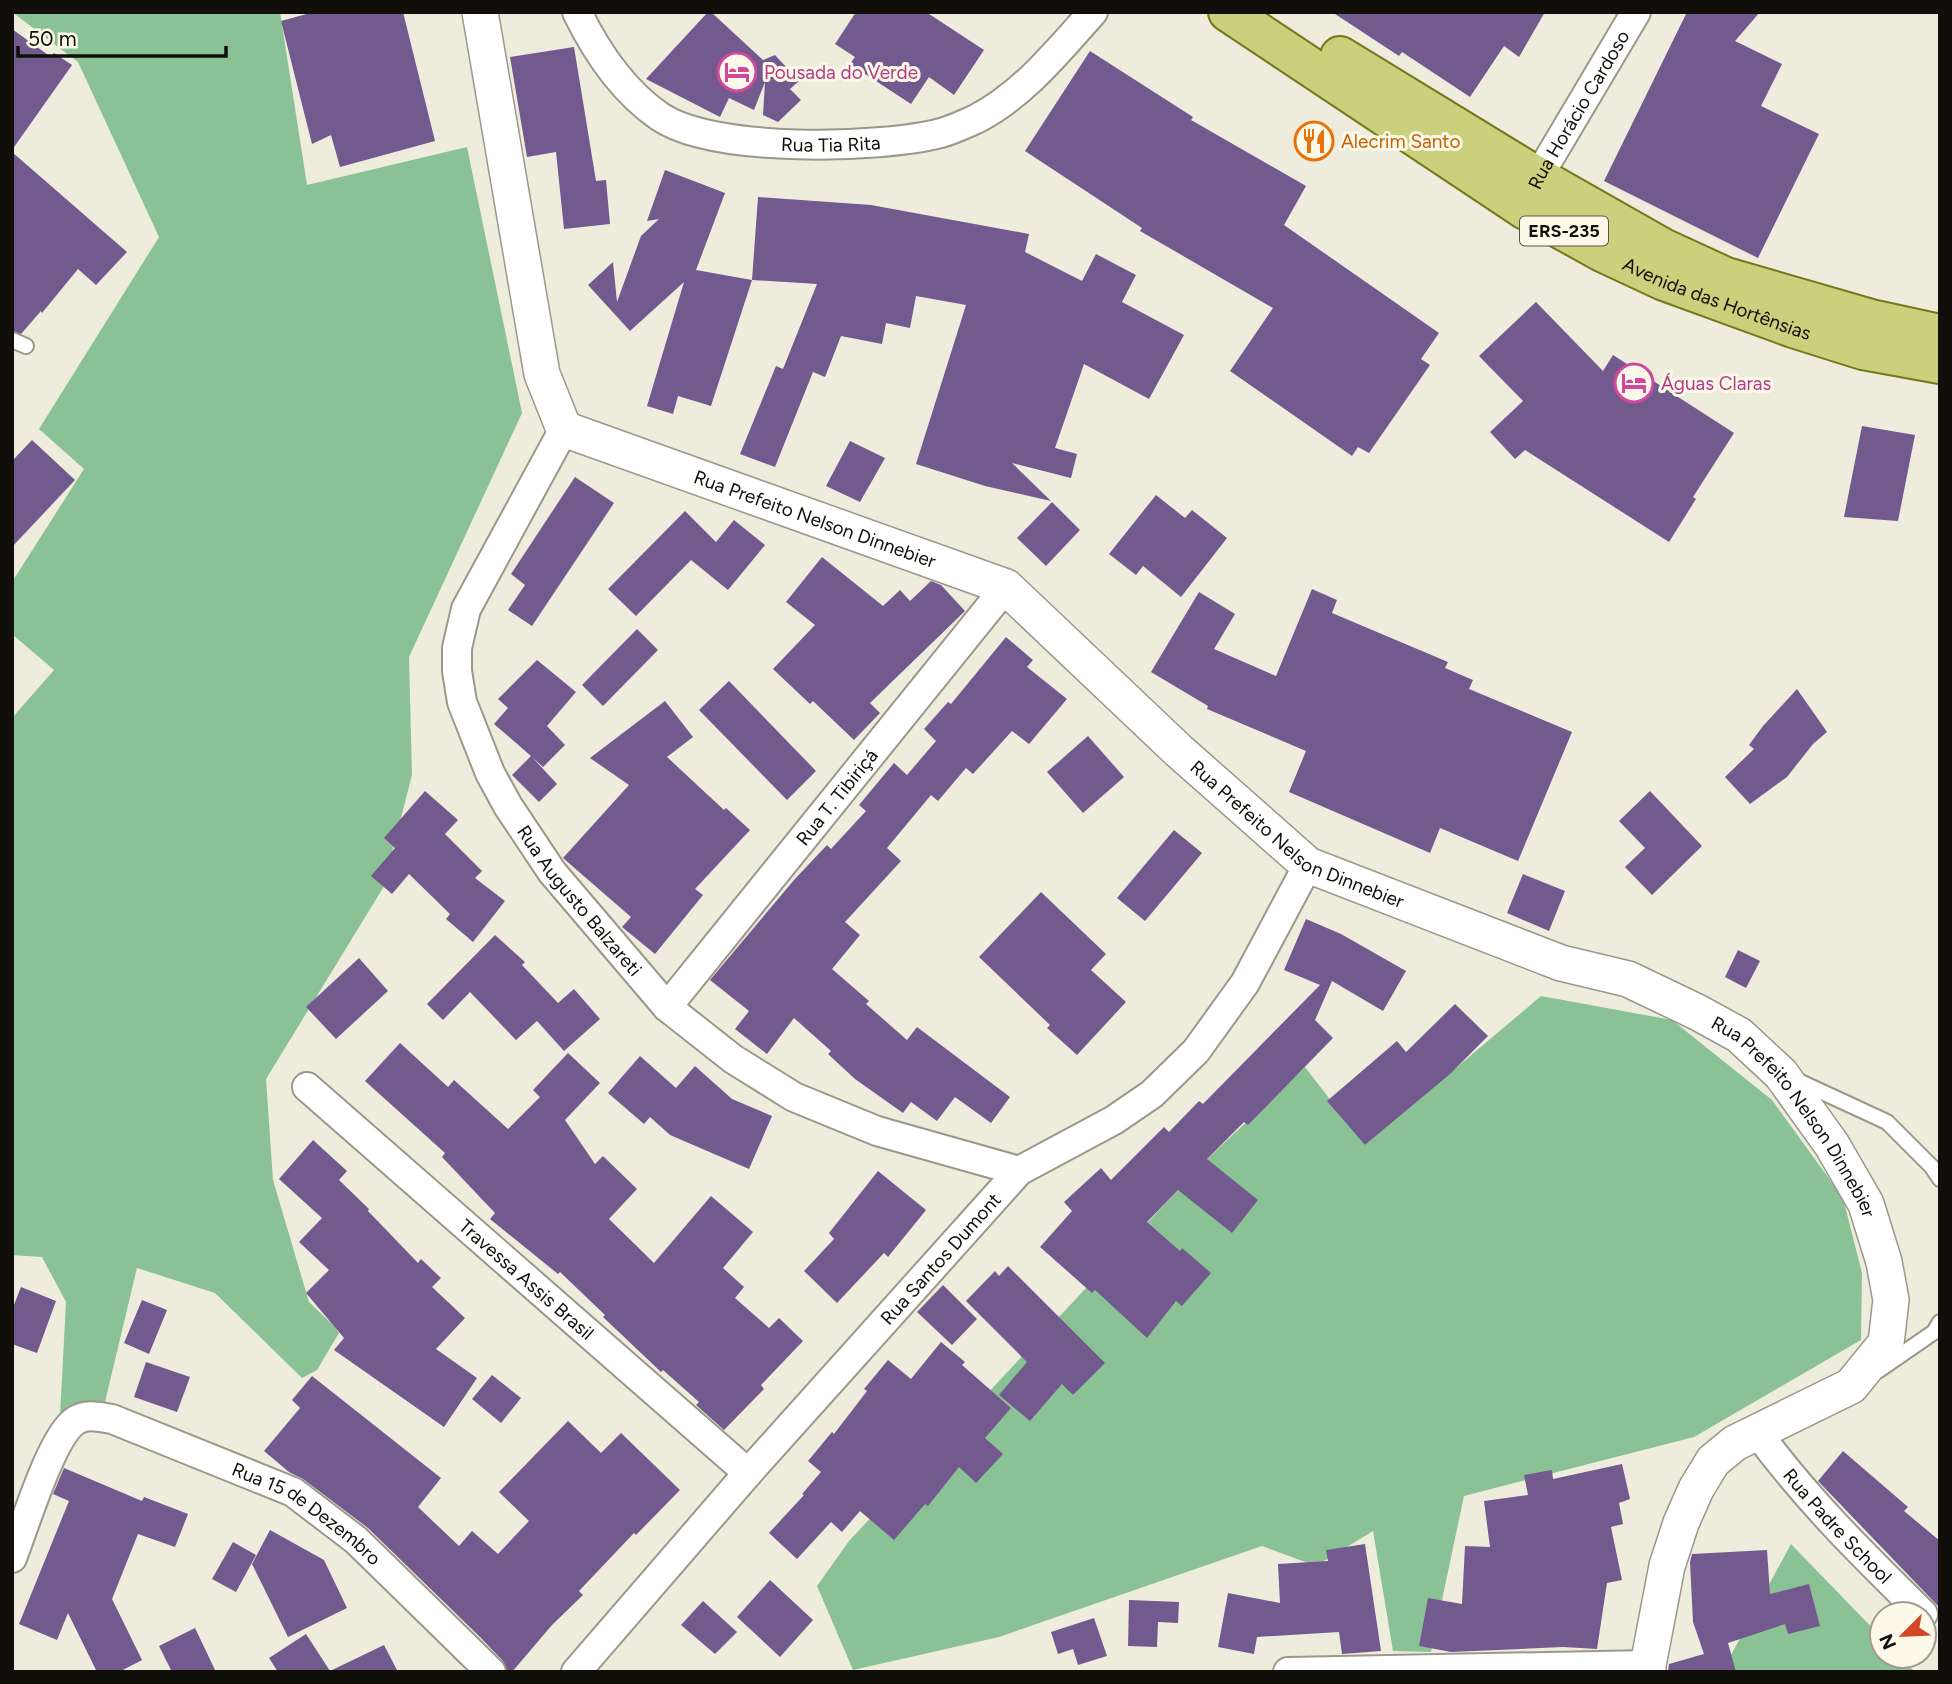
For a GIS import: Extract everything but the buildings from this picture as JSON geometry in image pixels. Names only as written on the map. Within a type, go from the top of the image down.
[{"type":"main road","name":"Avenida das Hortênsias","points":[[1228,12],[1531,193],[1726,277],[1871,319],[1940,334]]},
{"type":"main road","name":"Avenida das Hortênsias","points":[[1275,12],[1531,193],[1604,253],[1664,281],[1727,305],[1863,350],[1940,364]]},
{"type":"street","points":[[480,12],[542,374],[564,429]]},
{"type":"street","name":"Rua Tia Rita","points":[[576,12],[601,54],[627,88],[660,117],[702,133],[784,143],[841,144],[902,139],[943,132],[976,118],[999,105],[1044,67],[1093,12]]},
{"type":"street","name":"Rua Horácio Cardoso","points":[[1531,193],[1636,12]]},
{"type":"street","name":"Rua Prefeito Nelson Dinnebier","points":[[564,429],[1006,587],[1179,751],[1308,865],[1561,962],[1628,979],[1739,1035],[1781,1074],[1832,1145],[1866,1204],[1884,1262],[1891,1300],[1886,1343],[1851,1386],[1735,1443],[1713,1461],[1691,1500],[1667,1566],[1648,1668]]},
{"type":"street","name":"Rua Augusto Balzareti","points":[[564,429],[466,609],[457,648],[457,671],[462,702],[490,773],[527,838],[595,924],[667,1007],[733,1059],[794,1097],[877,1131],[1019,1171]]},
{"type":"street","name":"Rua T. Tibiriçá","points":[[667,1007],[1006,587]]},
{"type":"street","name":"Rua Santos Dumont","points":[[576,1672],[748,1473],[1019,1171],[1114,1120],[1152,1094],[1196,1051],[1245,983],[1308,865]]},
{"type":"street","name":"Travessa Assis Brasil","points":[[307,1087],[748,1473]]},
{"type":"street","name":"Rua 15 de Dezembro","points":[[12,1558],[57,1444],[74,1421],[84,1416],[112,1419],[293,1492],[356,1540],[491,1672]]},
{"type":"street","name":"Rua Padre School","points":[[1757,1432],[1787,1473],[1835,1528],[1910,1600]]},
{"type":"street","points":[[1288,1672],[1648,1668]]},
{"type":"lane","points":[[1781,1074],[1887,1122],[1932,1167],[1940,1179]]},
{"type":"lane","points":[[1851,1386],[1899,1358],[1934,1332],[1940,1322]]},
{"type":"green space","points":[[12,12],[280,12],[307,185],[467,147],[522,413],[409,657],[412,775],[383,888],[266,1079],[273,1180],[309,1302],[339,1333],[317,1370],[302,1378],[215,1293],[137,1268],[104,1406],[60,1416],[66,1302],[42,1257],[12,1255],[12,718],[54,670],[12,634],[12,582],[84,469],[39,429],[159,237],[78,62]]},
{"type":"green space","points":[[1541,996],[1672,1020],[1772,1100],[1843,1198],[1862,1273],[1861,1340],[1694,1437],[1464,1496],[1431,1652],[1393,1651],[1373,1531],[1316,1566],[1262,1546],[999,1637],[853,1670],[817,1586],[849,1541],[1207,1159],[1305,1067],[1365,1145]]},
{"type":"green space","points":[[1791,1544],[1868,1624],[1868,1670],[1915,1672],[1735,1672],[1731,1655]]},
{"type":"place","name":"Pousada do Verde","points":[[737,72]]},
{"type":"place","name":"Alecrim Santo","points":[[1314,141]]},
{"type":"place","name":"Águas Claras","points":[[1634,383]]}]
